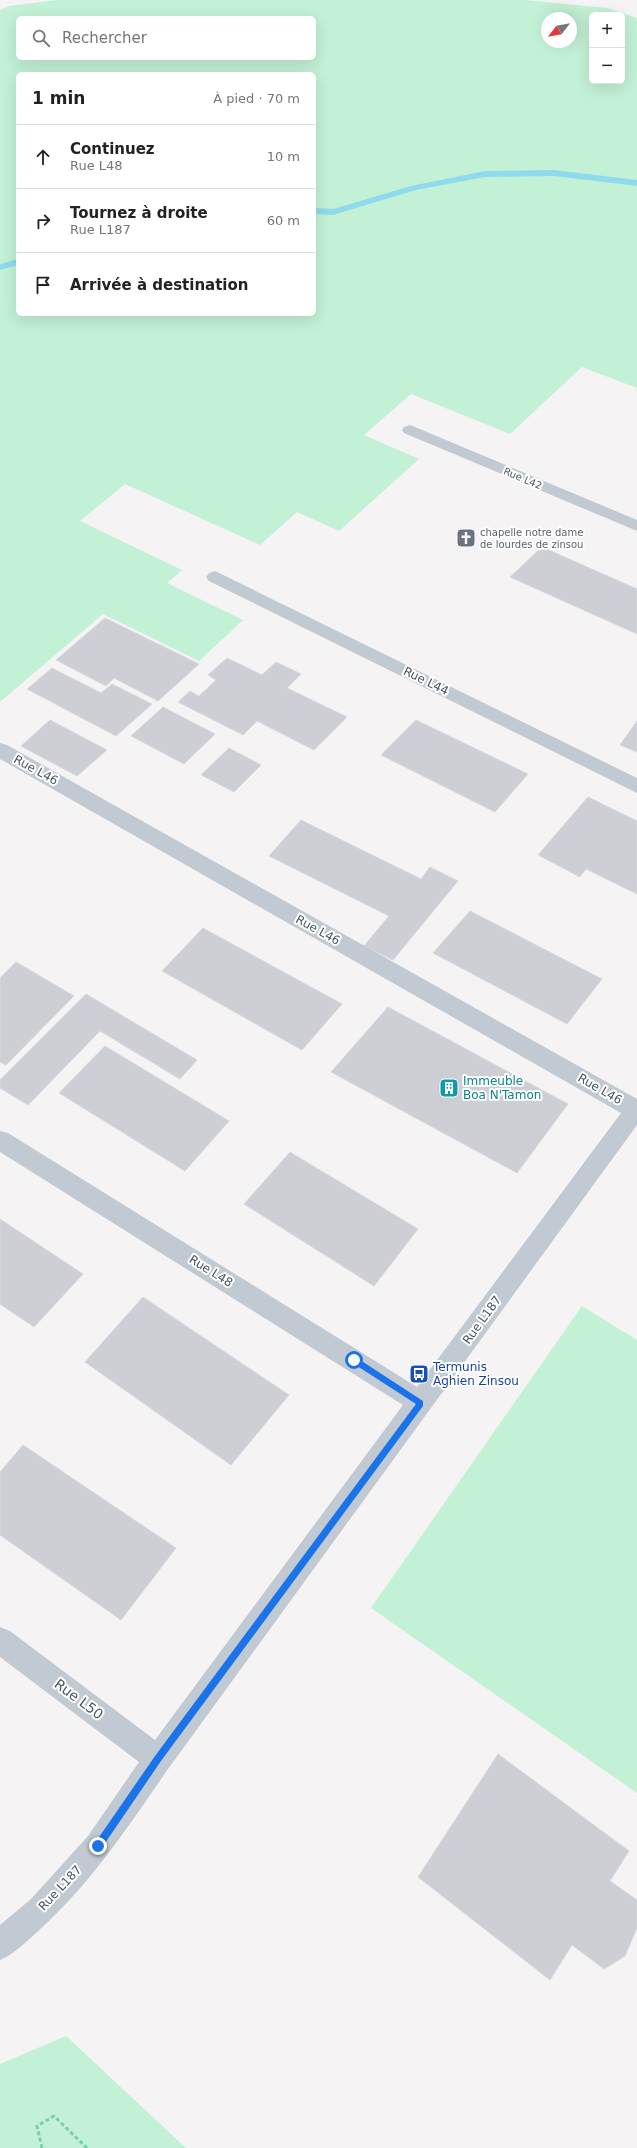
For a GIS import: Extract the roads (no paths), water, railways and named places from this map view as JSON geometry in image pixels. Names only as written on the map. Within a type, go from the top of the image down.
[{"type":"street","name":"Rue L42","points":[[410,430],[637,526]]},
{"type":"street","name":"Rue L44","points":[[215,577],[637,786]]},
{"type":"street","name":"Rue L46","points":[[0,750],[637,1110]]},
{"type":"street","name":"Rue L187","points":[[0,1945],[41,1909],[98,1846],[158,1758],[637,1110]]},
{"type":"street","name":"Rue L48","points":[[0,1140],[421,1403]]},
{"type":"street","name":"Rue L50","points":[[0,1640],[158,1758]]},
{"type":"waterway","points":[[316,211],[333,212],[414,188],[485,174],[554,173],[637,183]]},
{"type":"waterway","points":[[0,267],[16,263]]},
{"type":"place","name":"chapelle notre dame de lourdes de zinsou","points":[[466,538]]},
{"type":"place","name":"Immeuble Boa N'Tamon","points":[[449,1088]]},
{"type":"place","name":"Termunis Aghien Zinsou","points":[[419,1374]]}]
